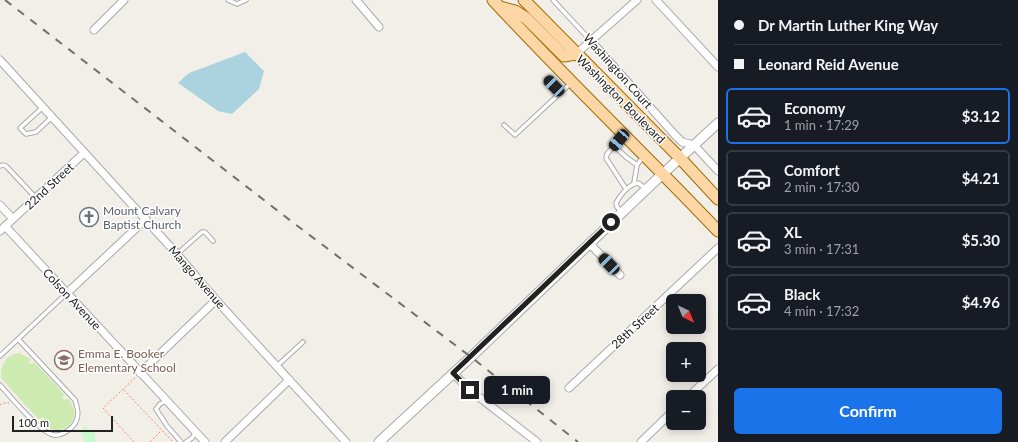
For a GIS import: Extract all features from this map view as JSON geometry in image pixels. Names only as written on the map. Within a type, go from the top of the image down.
[{"type":"main road","name":"Washington Boulevard","points":[[524,0],[680,158],[718,200]]},
{"type":"main road","name":"Washington Boulevard","points":[[496,3],[537,47],[663,173],[718,231]]},
{"type":"main road","points":[[496,3],[526,18],[564,56],[576,54]]},
{"type":"street","points":[[94,30],[124,0]]},
{"type":"street","points":[[356,0],[379,26]]},
{"type":"street","points":[[576,54],[637,0]]},
{"type":"street","points":[[656,0],[718,67]]},
{"type":"street","name":"Washington Court","points":[[591,41],[682,142],[694,145]]},
{"type":"street","name":"Mango Avenue","points":[[0,60],[146,219],[216,300],[346,442]]},
{"type":"street","points":[[380,442],[663,173],[717,125]]},
{"type":"street","points":[[694,145],[718,171]]},
{"type":"street","name":"22nd Street","points":[[3,228],[84,152]]},
{"type":"street","name":"22nd Street","points":[[0,206],[13,219]]},
{"type":"street","points":[[67,293],[146,219]]},
{"type":"street","name":"Colson Avenue","points":[[3,228],[67,293],[205,442]]},
{"type":"street","points":[[589,243],[620,275]]},
{"type":"street","name":"28th Street","points":[[569,388],[718,248]]},
{"type":"street","points":[[140,373],[216,300]]},
{"type":"street","points":[[696,390],[718,369]]},
{"type":"street","points":[[453,373],[470,390],[537,442]]},
{"type":"street","points":[[225,442],[289,380]]},
{"type":"street","points":[[640,442],[666,418]]},
{"type":"lane","points":[[228,0],[237,4],[246,0]]},
{"type":"lane","name":"Washington Court","points":[[553,0],[591,41]]},
{"type":"lane","points":[[547,79],[560,93]]},
{"type":"lane","points":[[504,125],[515,136],[572,82]]},
{"type":"lane","points":[[43,107],[20,128],[26,134],[36,132],[52,117]]},
{"type":"lane","points":[[624,134],[607,154],[606,158],[626,189]]},
{"type":"lane","points":[[614,146],[637,166]]},
{"type":"lane","points":[[622,212],[617,207],[616,203],[626,189],[634,183],[637,166],[645,155]]},
{"type":"lane","points":[[0,166],[6,166],[36,198]]},
{"type":"lane","points":[[634,183],[638,183],[646,189]]},
{"type":"lane","points":[[177,254],[202,232],[205,232],[213,241]]},
{"type":"lane","points":[[0,356],[67,293]]},
{"type":"lane","points":[[0,385],[36,423],[45,431],[54,435],[63,433],[72,427],[77,419],[78,410],[75,400],[18,339]]},
{"type":"lane","points":[[276,366],[303,342]]},
{"type":"lane","points":[[166,400],[156,409],[167,426],[181,442]]},
{"type":"lane","points":[[186,442],[192,438],[196,432]]},
{"type":"path","points":[[134,442],[103,408],[140,373]]},
{"type":"path","points":[[123,389],[173,442]]},
{"type":"path","points":[[0,404],[10,403]]},
{"type":"path","points":[[150,442],[162,431]]},
{"type":"green space","points":[[19,353],[31,359],[29,362],[30,364],[34,362],[65,395],[62,398],[64,400],[67,398],[72,406],[74,413],[73,420],[63,429],[56,430],[41,423],[44,419],[42,417],[39,420],[1,378],[3,365],[7,358]]},
{"type":"green space","points":[[83,426],[94,431],[96,442],[85,442],[82,434]]},
{"type":"water","points":[[245,52],[264,71],[259,89],[232,114],[218,111],[178,83],[189,73]]},
{"type":"railway","points":[[5,0],[291,221],[471,357],[578,442]]},
{"type":"place","name":"Mount Calvary Baptist Church","points":[[89,217]]},
{"type":"place","name":"Emma E. Booker Elementary School","points":[[64,360]]},
{"type":"route","points":[[470,390],[453,373],[611,222]]}]
